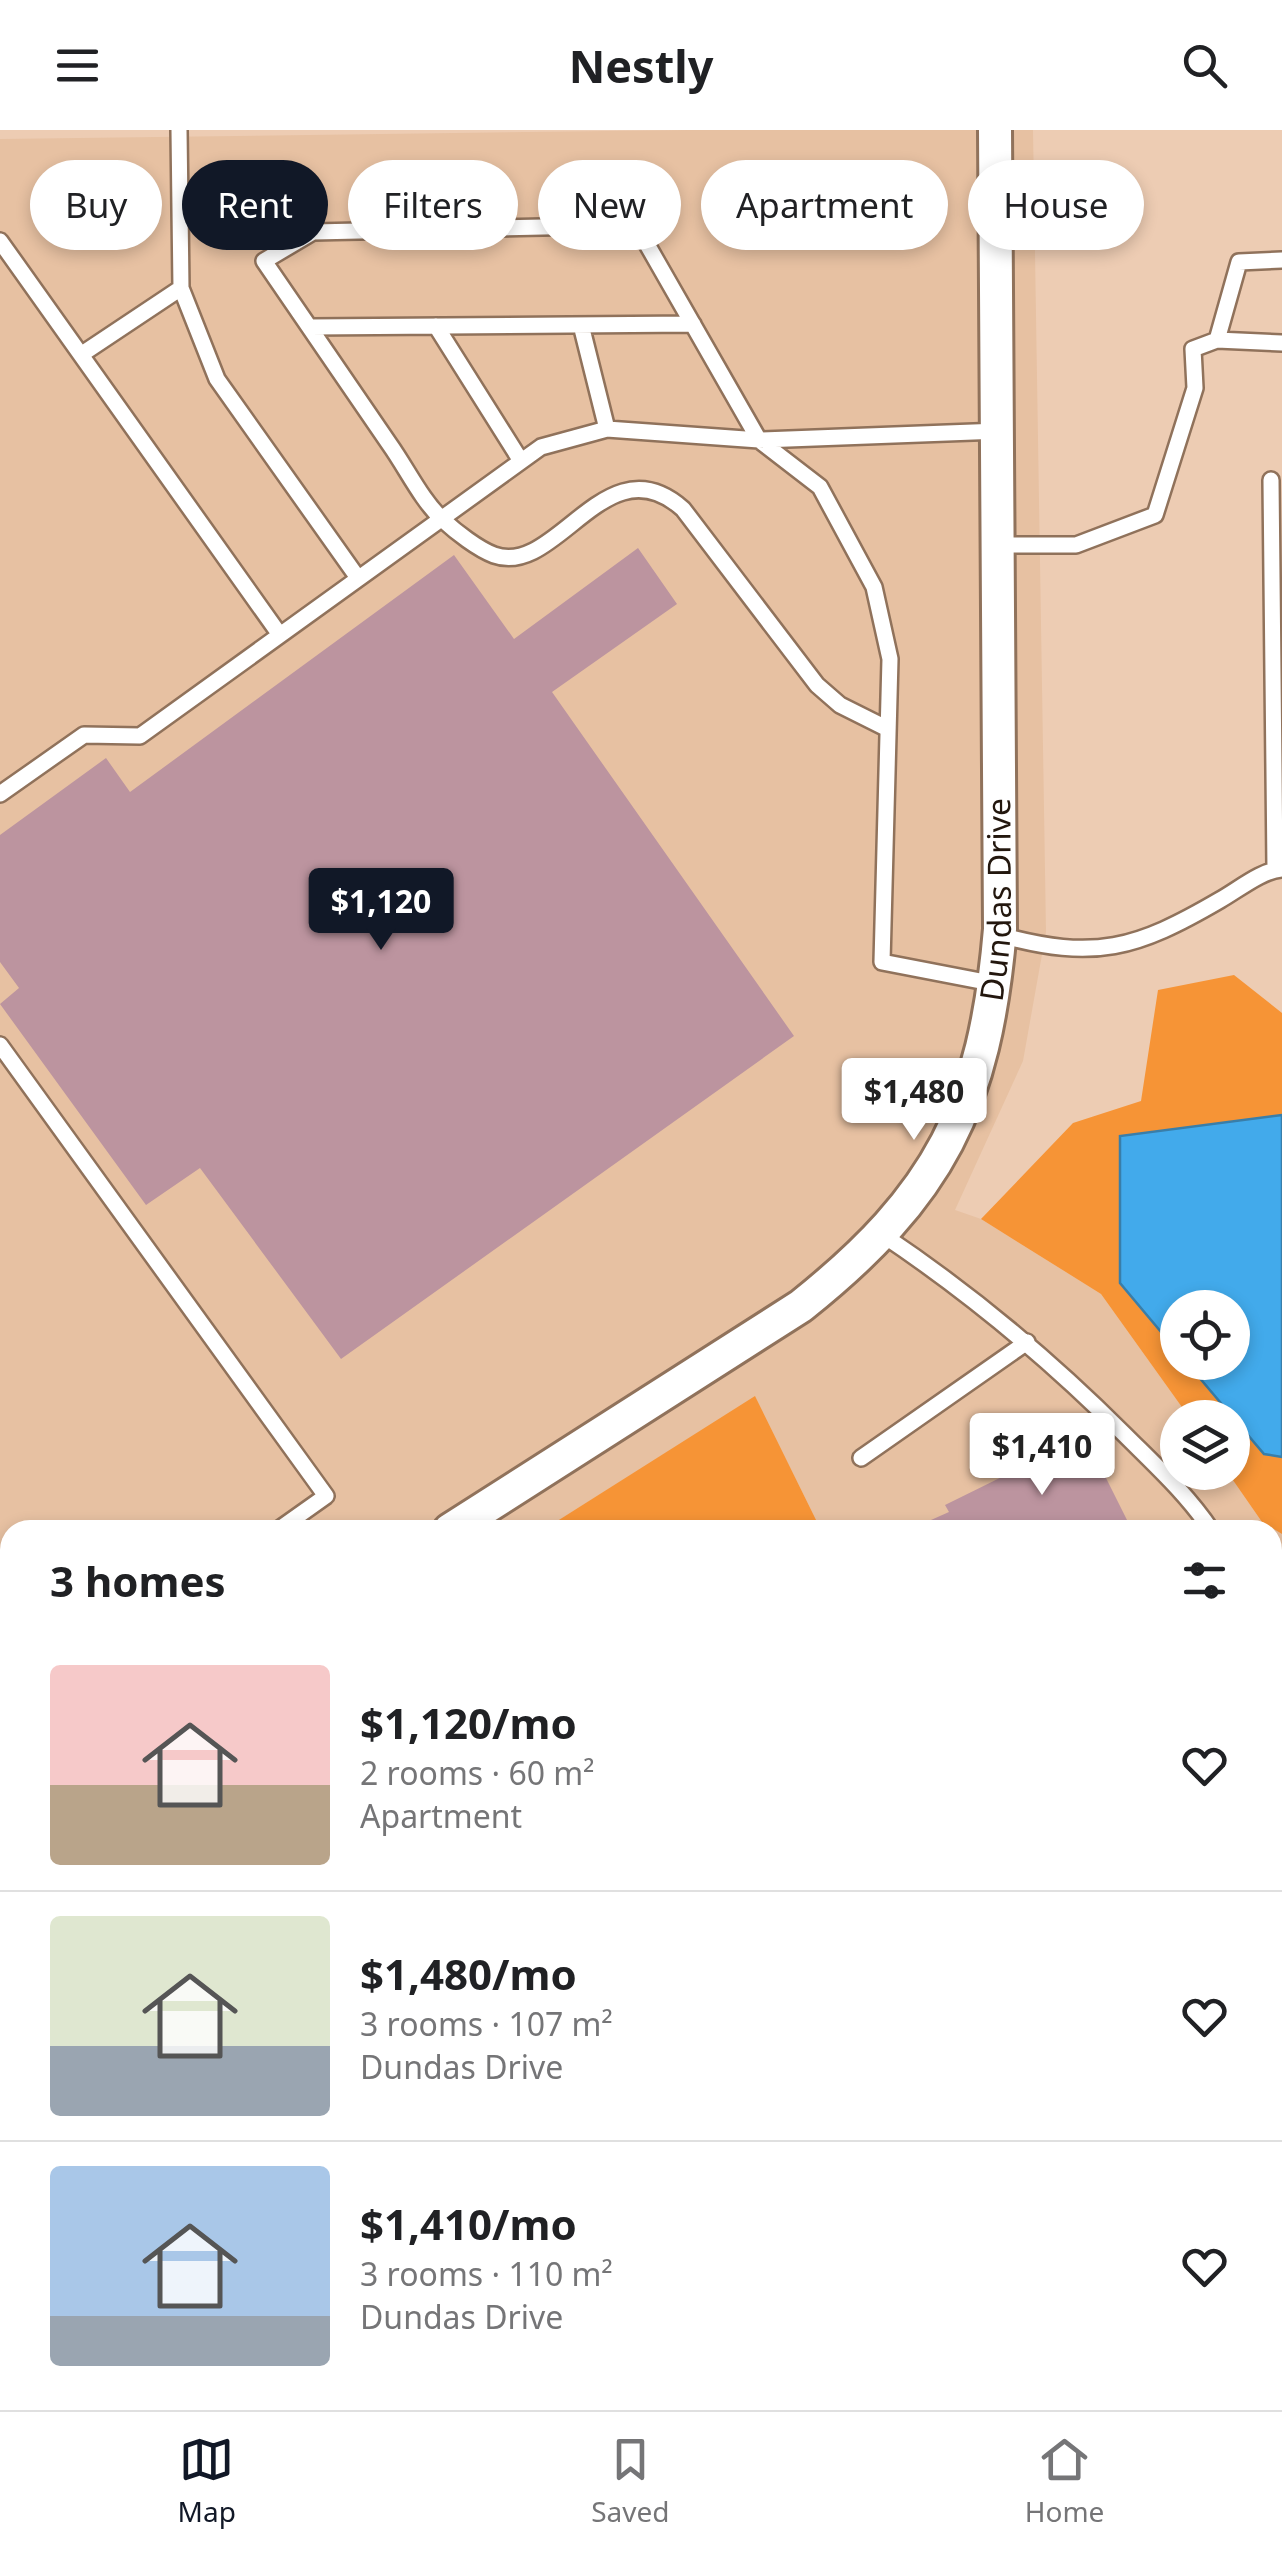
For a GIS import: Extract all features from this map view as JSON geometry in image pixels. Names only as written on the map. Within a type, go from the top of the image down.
[{"type":"street","name":"Dundas Drive","points":[[466,1520],[801,1306],[884,1235],[946,1151],[983,1056],[1000,934],[1000,431],[995,130]]},
{"type":"lane","points":[[179,130],[181,288],[217,379],[358,578]]},
{"type":"lane","points":[[888,729],[840,705],[817,685],[684,508],[666,493],[637,488],[613,496],[533,549],[514,556],[495,556],[441,519],[264,261],[313,232],[636,225],[759,440],[820,487],[874,587],[890,660],[882,962],[996,984]]},
{"type":"lane","points":[[0,241],[280,635]]},
{"type":"lane","points":[[1217,340],[1239,262],[1282,260]]},
{"type":"lane","points":[[82,354],[181,288]]},
{"type":"lane","points":[[310,327],[693,324]]},
{"type":"lane","points":[[581,325],[607,429]]},
{"type":"lane","points":[[436,326],[521,461]]},
{"type":"lane","points":[[1000,545],[1076,545],[1155,515],[1195,388],[1193,349],[1217,340],[1282,343]]},
{"type":"lane","points":[[0,794],[84,735],[140,736],[541,447],[607,429],[759,440],[1000,431]]},
{"type":"lane","points":[[1000,934],[1055,950],[1109,949],[1168,930],[1279,869],[1270,480]]},
{"type":"lane","points":[[0,1044],[326,1496],[292,1520]]},
{"type":"lane","points":[[884,1235],[966,1290],[1027,1342],[1193,1503],[1204,1520]]},
{"type":"lane","points":[[861,1458],[1027,1342]]},
{"type":"shaded area","points":[[688,130],[1033,130],[1033,160],[968,160],[968,250],[1035,250],[1046,932],[1023,1061],[955,1210],[981,1219],[1101,1294],[1177,1400],[1160,1400],[1160,1490],[1240,1490],[1261,1520],[816,1520],[755,1397],[559,1520],[0,1520],[0,139]]},
{"type":"shaded area","points":[[1234,975],[1282,1013],[1282,1115],[1120,1136],[1120,1282],[1160,1330],[1160,1376],[1101,1294],[981,1219],[1073,1123],[1141,1101],[1158,990]]},
{"type":"shaded area","points":[[1163,1380],[1201,1380],[1218,1400],[1177,1400]]},
{"type":"shaded area","points":[[755,1396],[816,1520],[559,1520]]},
{"type":"shaded area","points":[[1250,1437],[1264,1454],[1282,1457],[1282,1520],[1261,1520],[1240,1490],[1250,1490]]},
{"type":"water","points":[[1282,1115],[1282,1457],[1264,1454],[1250,1437],[1250,1400],[1218,1400],[1201,1380],[1250,1380],[1250,1290],[1160,1290],[1160,1331],[1120,1283],[1120,1136]]},
{"type":"building","points":[[638,548],[677,604],[552,692],[794,1036],[341,1359],[200,1168],[146,1205],[0,1004],[19,988],[0,962],[0,835],[106,758],[130,792],[454,555],[514,639]]},
{"type":"building","points":[[1085,1436],[1127,1520],[931,1520],[949,1512],[945,1505]]}]
